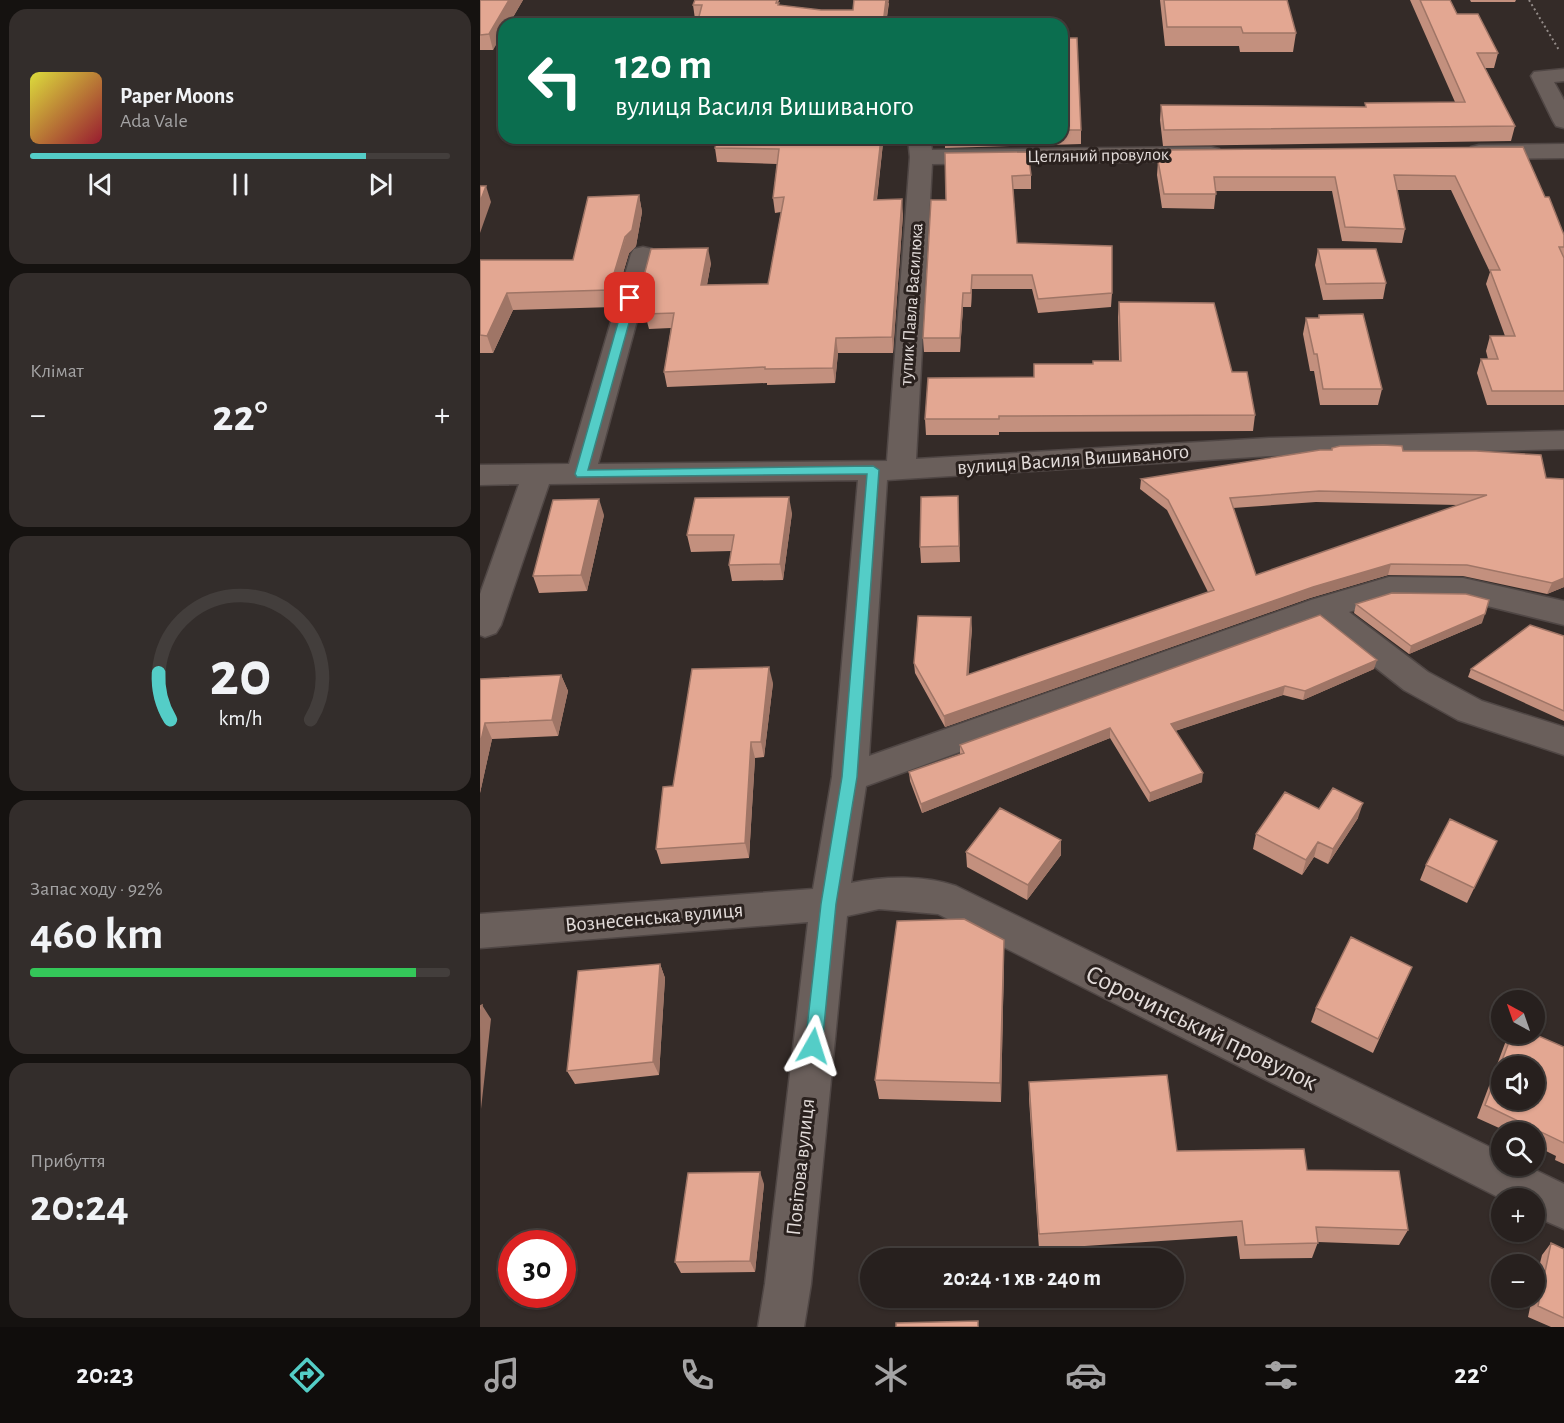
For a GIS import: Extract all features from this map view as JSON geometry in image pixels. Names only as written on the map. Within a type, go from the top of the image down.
[{"type":"street","points":[[1564,75],[1541,76],[1564,121]]},
{"type":"street","name":"Цегляний провулок","points":[[920,148],[1230,154]]},
{"type":"street","name":"тупик Павла Василюка","points":[[887,470],[920,148]]},
{"type":"street","points":[[1457,152],[1564,151]]},
{"type":"street","points":[[581,474],[643,254]]},
{"type":"street","name":"вулиця Василя Вишиваного","points":[[480,475],[887,470],[1269,447],[1564,440]]},
{"type":"street","name":"Повітова вулиця","points":[[781,1327],[789,1273],[829,904],[850,777],[887,470]]},
{"type":"street","points":[[485,625],[537,475]]},
{"type":"street","points":[[850,777],[1322,608],[1389,588],[1463,589],[1564,613]]},
{"type":"street","points":[[1322,608],[1416,681],[1470,711],[1564,741]]},
{"type":"street","name":"Сорочинський провулок","points":[[829,904],[879,893],[943,898],[1564,1207]]},
{"type":"street","name":"Вознесенська вулиця","points":[[480,931],[829,904]]},
{"type":"path","points":[[1529,0],[1559,51]]},
{"type":"building","points":[[480,0],[509,0],[489,34],[480,35]]},
{"type":"building","points":[[695,0],[777,0],[778,5],[821,10],[853,10],[854,0],[886,0],[884,18],[699,18],[702,5],[693,5]]},
{"type":"building","points":[[1164,0],[1287,0],[1296,33],[1243,33],[1241,27],[1167,27]]},
{"type":"building","points":[[1420,0],[1450,0],[1457,14],[1478,14],[1498,53],[1477,53],[1515,126],[1164,130],[1161,105],[1366,107],[1365,103],[1465,102]]},
{"type":"building","points":[[1068,38],[1077,38],[1081,130],[1068,130]]},
{"type":"building","points":[[716,144],[880,144],[874,200],[902,199],[892,337],[836,338],[833,368],[765,369],[765,367],[664,372],[674,313],[645,314],[651,290],[640,291],[651,249],[708,248],[701,285],[768,284],[784,197],[773,198],[779,149],[715,148]]},
{"type":"building","points":[[1523,147],[1545,197],[1549,197],[1564,235],[1564,247],[1559,247],[1564,258],[1564,391],[1492,391],[1481,359],[1498,359],[1490,336],[1515,336],[1490,270],[1500,270],[1455,176],[1394,175],[1405,229],[1345,227],[1335,177],[1214,177],[1216,194],[1164,194],[1158,161],[1167,161],[1166,150]]},
{"type":"building","points":[[1028,152],[1031,175],[1012,176],[1017,243],[1112,246],[1112,293],[1038,299],[1032,275],[972,275],[971,293],[963,293],[960,338],[923,338],[931,200],[946,200],[945,153]]},
{"type":"building","points":[[480,186],[486,186],[480,202]]},
{"type":"building","points":[[639,195],[632,230],[625,237],[609,290],[507,293],[487,336],[480,335],[480,260],[573,260],[588,197]]},
{"type":"building","points":[[1318,249],[1376,249],[1386,283],[1326,284]]},
{"type":"building","points":[[1119,302],[1214,303],[1232,372],[1247,372],[1255,415],[999,416],[999,419],[925,419],[928,378],[1034,377],[1034,364],[1093,364],[1093,361],[1121,361]]},
{"type":"building","points":[[1363,314],[1382,389],[1323,389],[1317,354],[1314,354],[1306,318],[1319,318],[1319,315]]},
{"type":"building","points":[[1383,445],[1402,446],[1403,451],[1476,451],[1541,455],[1546,478],[1564,479],[1564,578],[1552,583],[1467,565],[1391,564],[1313,587],[944,716],[914,663],[918,616],[971,617],[967,675],[1214,590],[1168,500],[1141,479],[1320,450],[1332,450],[1340,446]],"holes":[[[1319,491],[1487,495],[1256,575],[1230,498]]]},
{"type":"building","points":[[958,496],[959,546],[920,547],[921,497]]},
{"type":"building","points":[[789,497],[780,564],[729,565],[734,535],[687,535],[695,498]]},
{"type":"building","points":[[599,499],[581,575],[533,576],[553,500]]},
{"type":"building","points":[[1392,593],[1466,594],[1489,600],[1485,614],[1411,646],[1356,604]]},
{"type":"building","points":[[1320,615],[1377,660],[1305,691],[1285,686],[1171,724],[1203,773],[1150,793],[1110,728],[921,804],[909,772],[964,753],[960,745]]},
{"type":"building","points":[[1530,625],[1564,636],[1564,711],[1471,669]]},
{"type":"building","points":[[769,667],[761,742],[751,742],[745,843],[656,849],[663,787],[673,786],[692,669]]},
{"type":"building","points":[[561,675],[552,720],[485,723],[480,745],[480,679]]},
{"type":"building","points":[[1333,788],[1363,803],[1333,849],[1318,842],[1306,860],[1256,834],[1285,792],[1319,809]]},
{"type":"building","points":[[1000,808],[1061,840],[1028,885],[966,852]]},
{"type":"building","points":[[1450,819],[1497,841],[1474,888],[1426,865]]},
{"type":"building","points":[[964,919],[1004,940],[1000,1083],[875,1080],[897,921]]},
{"type":"building","points":[[1351,937],[1412,967],[1378,1039],[1316,1008]]},
{"type":"building","points":[[660,964],[653,1062],[567,1071],[578,971]]},
{"type":"building","points":[[1545,1039],[1564,1047],[1564,1143],[1545,1134],[1545,1122],[1520,1122],[1495,1110],[1545,1110],[1545,1056],[1504,1056],[1508,1044],[1545,1044]]},
{"type":"building","points":[[1167,1075],[1177,1151],[1304,1149],[1307,1170],[1399,1171],[1408,1230],[1316,1227],[1318,1243],[1245,1245],[1242,1221],[1039,1234],[1029,1082]]},
{"type":"building","points":[[1491,1089],[1491,1108],[1485,1105]]},
{"type":"building","points":[[760,1172],[750,1261],[675,1262],[688,1173]]},
{"type":"building","points":[[1551,1243],[1564,1249],[1564,1318],[1542,1308],[1545,1308],[1545,1272]]},
{"type":"building","points":[[978,1321],[978,1327],[896,1327],[896,1323]]},
{"type":"route","points":[[630,298],[581,474],[873,470],[850,777],[829,904],[813,1046]]}]
